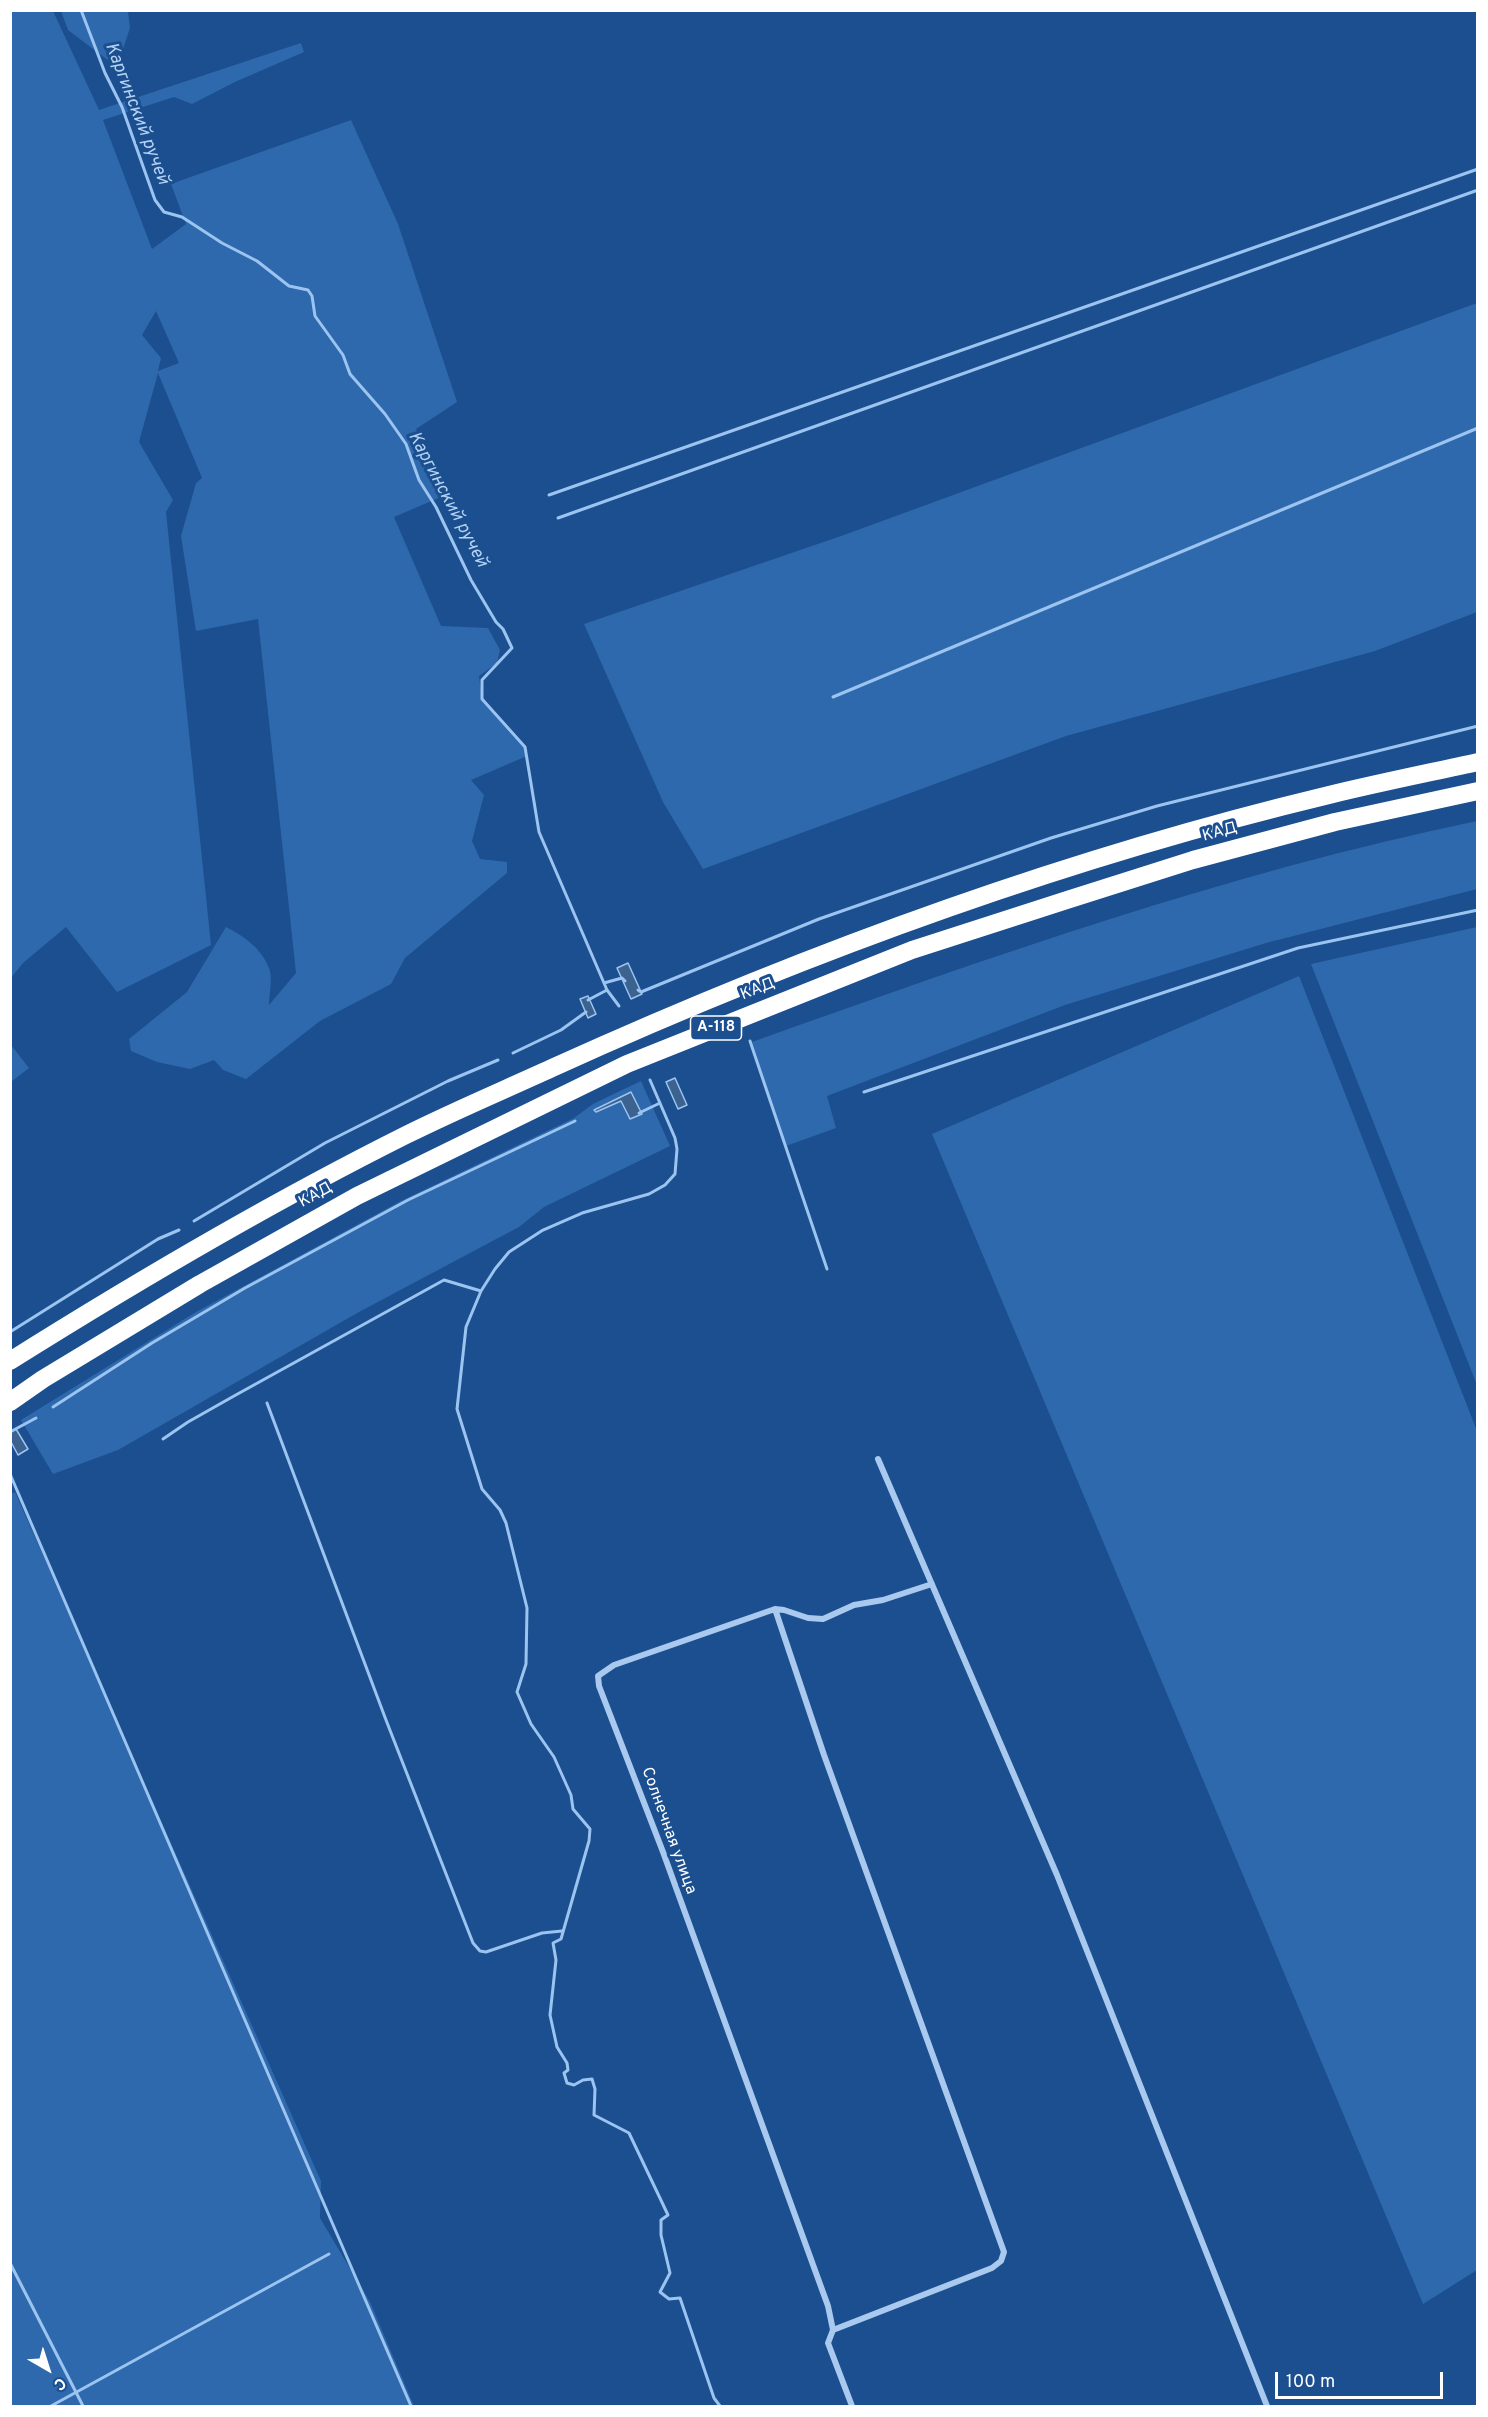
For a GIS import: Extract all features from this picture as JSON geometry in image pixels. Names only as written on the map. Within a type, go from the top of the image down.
[{"type":"highway","name":"КАД","points":[[10,1361],[149,1275],[287,1197],[410,1132],[615,1040],[757,980],[983,896],[1122,852],[1328,795],[1478,762]]},
{"type":"highway","name":"КАД","points":[[10,1402],[43,1379],[200,1284],[357,1196],[627,1064],[912,950],[1067,900],[1193,860],[1324,825],[1478,791]]},
{"type":"street","points":[[878,1459],[1057,1875],[1267,2406]]},
{"type":"street","points":[[852,2406],[828,2343],[833,2330],[992,2268],[1001,2261],[1004,2252],[824,1755],[775,1610],[823,1619],[854,1605],[883,1600],[932,1584]]},
{"type":"street","name":"Солнечная улица","points":[[775,1610],[614,1665],[598,1676],[599,1686],[663,1852],[828,2306],[833,2330]]},
{"type":"shaded area","points":[[11,10],[53,11],[99,110],[301,43],[304,52],[235,82],[192,104],[174,97],[103,120],[152,249],[186,224],[171,184],[351,120],[398,224],[457,402],[416,429],[448,494],[394,517],[441,626],[488,628],[500,650],[497,663],[479,676],[482,699],[525,747],[527,756],[471,780],[484,795],[472,841],[480,859],[507,862],[507,873],[405,958],[391,984],[320,1021],[246,1079],[223,1070],[214,1060],[190,1069],[157,1062],[131,1051],[129,1039],[187,992],[226,927],[251,943],[266,961],[271,976],[269,1005],[296,973],[258,619],[196,631],[181,536],[196,483],[202,478],[158,373],[139,442],[173,500],[166,512],[211,945],[117,992],[66,927],[23,963],[11,978]],"holes":[[[156,311],[179,363],[158,371],[161,358],[142,335]]]},
{"type":"shaded area","points":[[61,11],[128,11],[130,28],[117,67],[68,30]]},
{"type":"shaded area","points":[[1477,303],[1477,612],[1375,651],[1066,736],[703,869],[663,802],[584,624],[844,535]]},
{"type":"shaded area","points":[[1477,821],[1477,889],[1266,943],[1065,1005],[827,1096],[836,1128],[786,1146],[752,1042],[1021,948],[1202,891],[1293,865]]},
{"type":"shaded area","points":[[1478,927],[1477,1385],[1311,964]]},
{"type":"shaded area","points":[[628,963],[642,994],[631,999],[617,968]]},
{"type":"shaded area","points":[[1299,976],[1477,1431],[1477,2270],[1423,2304],[932,1134]]},
{"type":"shaded area","points":[[588,996],[596,1014],[588,1018],[580,999]]},
{"type":"shaded area","points":[[11,1045],[29,1068],[10,1082]]},
{"type":"shaded area","points":[[675,1078],[687,1105],[678,1109],[666,1082]]},
{"type":"shaded area","points":[[641,1081],[670,1146],[544,1207],[519,1227],[359,1312],[118,1450],[53,1474],[21,1420],[196,1312],[399,1202],[574,1118],[593,1104]]},
{"type":"shaded area","points":[[631,1092],[642,1114],[630,1119],[621,1101],[596,1112],[594,1110]]},
{"type":"shaded area","points":[[16,1429],[28,1449],[18,1455],[11,1442],[11,1432]]},
{"type":"shaded area","points":[[15,1492],[321,2181],[320,2218],[370,2302],[414,2406],[11,2406],[10,1495]]},
{"type":"waterway","name":"Каргинский ручей","points":[[81,10],[105,73],[122,107],[155,200],[164,212],[182,217],[222,243],[257,261],[289,286],[308,290],[312,296],[315,316],[343,355],[350,374],[385,414],[406,444],[419,480],[436,507],[471,580],[496,622],[503,629],[512,648],[482,680],[482,699],[525,747],[539,832],[607,990],[619,1006]]},
{"type":"waterway","points":[[549,495],[1478,169]]},
{"type":"waterway","points":[[558,518],[1478,190]]},
{"type":"waterway","points":[[833,697],[1478,428]]},
{"type":"waterway","points":[[638,990],[641,992],[819,919],[1051,838],[1157,806],[1478,726]]},
{"type":"waterway","points":[[864,1092],[1298,948],[1478,910]]},
{"type":"waterway","points":[[604,983],[622,978],[625,981]]},
{"type":"waterway","points":[[588,1000],[607,990]]},
{"type":"waterway","points":[[513,1053],[561,1030],[586,1012]]},
{"type":"waterway","points":[[750,1041],[827,1269]]},
{"type":"waterway","points":[[194,1221],[325,1143],[448,1081],[498,1060]]},
{"type":"waterway","name":"Каргинский ручей","points":[[650,1080],[675,1138],[677,1149],[675,1174],[665,1185],[649,1194],[582,1213],[543,1230],[509,1252],[481,1291],[466,1327],[457,1409],[482,1489],[500,1510],[506,1523],[527,1608],[526,1664],[517,1692],[531,1724],[554,1757],[571,1795],[573,1809],[590,1829],[589,1841],[561,1939],[553,1943],[556,1960],[550,2015],[557,2047],[567,2063],[568,2070],[564,2073],[567,2083],[574,2085],[583,2080],[592,2079],[595,2089],[594,2115],[629,2133],[668,2215],[661,2220],[661,2235],[670,2273],[660,2292],[669,2299],[680,2298],[714,2398],[720,2406]]},
{"type":"waterway","points":[[639,1113],[660,1103]]},
{"type":"waterway","points":[[53,1407],[152,1343],[245,1288],[408,1200],[575,1121]]},
{"type":"waterway","points":[[10,1332],[158,1239],[179,1230]]},
{"type":"waterway","points":[[163,1439],[188,1422],[444,1280],[481,1291]]},
{"type":"waterway","points":[[267,1403],[386,1720],[473,1943],[480,1951],[486,1952],[542,1933],[562,1931]]},
{"type":"waterway","points":[[10,1432],[36,1418]]},
{"type":"waterway","points":[[10,1474],[411,2406]]},
{"type":"waterway","points":[[51,2406],[329,2254]]},
{"type":"waterway","points":[[10,2263],[83,2406]]}]
